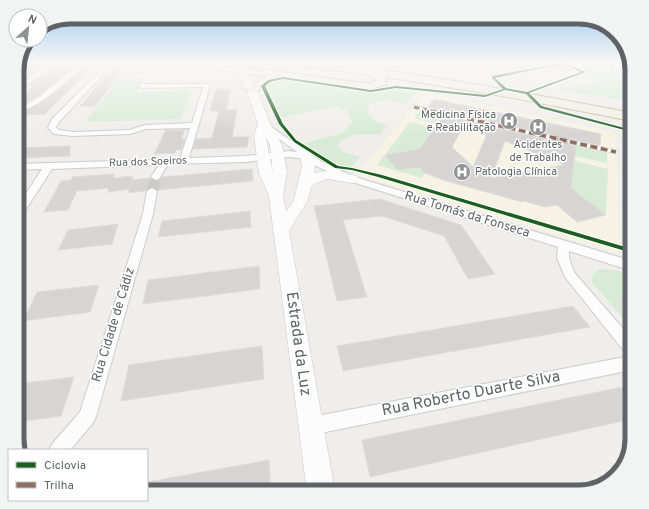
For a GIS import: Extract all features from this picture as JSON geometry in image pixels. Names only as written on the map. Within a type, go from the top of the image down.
[{"type":"highway","points":[[252,90],[257,87]]},
{"type":"highway","points":[[364,87],[376,88],[387,87]]},
{"type":"highway","points":[[479,87],[603,105],[625,117]]},
{"type":"highway","points":[[505,87],[625,108]]},
{"type":"highway","points":[[522,89],[559,92],[603,105],[625,114]]},
{"type":"main road","name":"Estrada da Luz","points":[[250,87],[264,124],[276,145],[280,172],[276,196]]},
{"type":"main road","name":"Estrada da Luz","points":[[264,124],[260,136],[266,173],[276,196],[282,230],[321,485]]},
{"type":"main road","points":[[282,230],[301,200],[309,166],[306,156]]},
{"type":"main road","points":[[305,184],[312,178],[323,174],[352,179]]},
{"type":"street","points":[[28,107],[36,100],[43,98],[56,87]]},
{"type":"street","points":[[88,87],[55,121],[52,125],[54,130],[67,134],[130,132],[145,127],[195,125]]},
{"type":"street","points":[[184,161],[206,87]]},
{"type":"street","points":[[414,107],[448,115]]},
{"type":"street","points":[[464,118],[553,138]]},
{"type":"street","name":"Rua Tomás da Fonseca","points":[[264,124],[306,156],[321,165],[352,179],[625,264]]},
{"type":"street","points":[[571,142],[616,152]]},
{"type":"street","name":"Rua Tomás da Fonseca","points":[[278,156],[289,154],[306,156]]},
{"type":"street","name":"Rua dos Soeiros","points":[[24,167],[246,159],[278,156]]},
{"type":"street","name":"Rua Cidade de Cádiz","points":[[59,449],[87,417],[144,229],[154,184],[165,162]]},
{"type":"street","points":[[24,204],[49,166]]},
{"type":"street","points":[[564,245],[564,258],[569,274],[625,342]]},
{"type":"street","name":"Rua Roberto Duarte Silva","points":[[311,426],[625,364]]},
{"type":"shaded area","points":[[428,93],[614,132],[616,135],[619,254],[356,175],[424,95]]},
{"type":"shaded area","points":[[613,297],[625,300],[625,310]]},
{"type":"green space","points":[[113,87],[140,87],[137,92],[192,90],[180,119],[85,122]]},
{"type":"green space","points":[[265,87],[339,87],[367,91],[381,91],[399,88],[418,90],[406,104],[382,101],[368,106],[367,112],[375,121],[387,126],[379,135],[358,134],[343,139],[339,142],[337,146],[342,151],[360,157],[349,168],[344,168],[325,159],[302,144],[341,134],[353,122],[345,109],[338,106],[283,117],[279,115]]},
{"type":"green space","points":[[561,87],[625,87],[625,101],[561,90]]},
{"type":"green space","points":[[420,110],[443,115],[437,124],[414,118]]},
{"type":"green space","points":[[410,122],[434,128],[428,137],[429,147],[385,155],[397,170],[419,167],[425,173],[422,178],[377,165]]},
{"type":"green space","points":[[576,145],[607,152],[607,163],[575,156]]},
{"type":"green space","points":[[575,161],[608,169],[606,215],[564,182],[573,173]]},
{"type":"green space","points":[[601,269],[615,270],[625,273],[625,300],[614,298],[625,310],[625,321],[592,282],[592,277]]},
{"type":"building","points":[[33,87],[49,87],[24,104],[24,94]]},
{"type":"building","points":[[62,87],[72,87],[45,114],[24,115],[24,110],[31,109],[48,99]]},
{"type":"building","points":[[97,87],[110,87],[95,106],[80,106]]},
{"type":"building","points":[[216,89],[231,89],[226,110],[237,110],[232,137],[249,137],[247,147],[193,149],[196,139],[212,138],[219,111],[210,111]]},
{"type":"building","points":[[434,99],[601,134],[600,145],[571,139],[567,142],[576,146],[571,188],[606,215],[577,222],[557,205],[545,207],[522,202],[443,180],[425,173],[419,167],[397,170],[385,155],[420,149],[442,117],[449,118],[452,115],[450,113],[428,107]],"holes":[[[464,115],[553,135],[557,138],[553,141],[462,120],[460,118]],[[464,125],[487,134],[473,167],[452,147]],[[505,141],[564,165],[491,178]]]},
{"type":"building","points":[[166,130],[185,130],[181,139],[185,139],[181,150],[176,150],[175,153],[154,154]]},
{"type":"building","points":[[70,146],[70,156],[24,158],[24,148]]},
{"type":"building","points":[[252,169],[253,181],[158,190],[151,187],[145,191],[128,193],[132,181],[129,189],[108,192],[109,188],[77,191],[68,210],[44,212],[61,181],[71,180],[72,177],[115,174],[113,178],[133,176],[132,180],[150,178],[156,181],[162,177]]},
{"type":"building","points":[[380,199],[461,225],[495,274],[468,279],[444,236],[382,216],[343,220],[367,297],[337,301],[314,206]]},
{"type":"building","points":[[250,211],[251,227],[158,237],[162,221]]},
{"type":"building","points":[[118,224],[112,244],[58,250],[68,230]]},
{"type":"building","points":[[259,266],[260,289],[143,304],[148,280]]},
{"type":"building","points":[[99,285],[90,312],[24,321],[37,292]]},
{"type":"building","points":[[573,306],[590,327],[343,371],[337,346]]},
{"type":"building","points":[[262,346],[264,379],[121,401],[129,365]]},
{"type":"building","points":[[74,377],[61,416],[24,421],[24,383]]},
{"type":"building","points":[[625,386],[625,421],[370,477],[362,440]]},
{"type":"building","points":[[269,460],[271,485],[148,485],[148,482]]},
{"type":"tunnel","points":[[448,115],[464,118]]},
{"type":"tunnel","points":[[553,138],[571,142]]},
{"type":"tunnel","points":[[155,182],[156,177]]},
{"type":"tunnel","points":[[152,191],[155,181]]},
{"type":"marked path","points":[[414,107],[616,152]]},
{"type":"cycle path","points":[[263,87],[281,124],[295,141],[337,167],[380,176],[625,249]]},
{"type":"cycle path","points":[[342,87],[371,91],[396,87],[485,96],[505,89],[527,93]]},
{"type":"cycle path","points":[[544,87],[527,93],[541,107],[625,129]]},
{"type":"place","name":"Medicina Física e Reabilitação","points":[[509,121]]},
{"type":"place","name":"Acidentes de Trabalho","points":[[538,127]]},
{"type":"place","name":"Patologia Clínica","points":[[462,172]]}]
